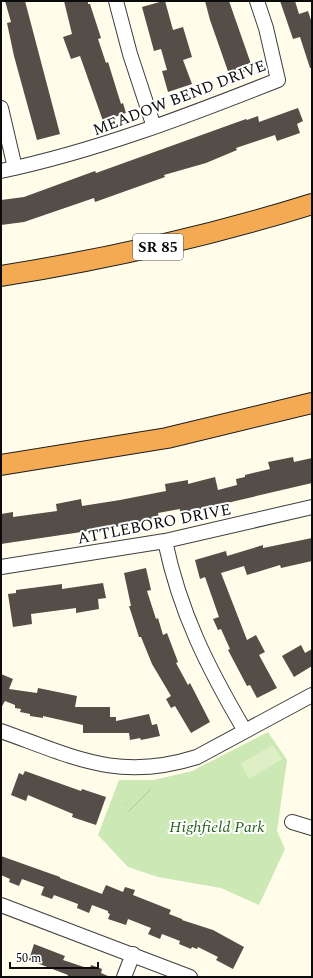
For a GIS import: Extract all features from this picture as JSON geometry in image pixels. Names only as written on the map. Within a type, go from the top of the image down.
[{"type":"highway","name":"SR 85","points":[[1,276],[64,266],[147,249],[253,223],[312,204]]},
{"type":"highway","points":[[1,465],[167,438],[312,403]]},
{"type":"street","points":[[116,1],[130,54],[154,127]]},
{"type":"street","name":"MEADOW BEND DRIVE","points":[[8,170],[111,142],[278,80],[257,1]]},
{"type":"street","points":[[1,108],[8,170]]},
{"type":"street","name":"ATTLEBORO DRIVE","points":[[1,567],[165,540],[312,507]]},
{"type":"street","points":[[165,540],[177,590],[196,642],[245,731]]},
{"type":"street","points":[[1,731],[94,764],[129,768],[164,766],[197,757],[312,694]]},
{"type":"street","points":[[292,822],[312,828]]},
{"type":"street","points":[[1,905],[133,954],[190,977]]},
{"type":"street","points":[[124,977],[133,954]]},
{"type":"green space","name":"Highfield Park","points":[[268,732],[287,760],[277,831],[285,849],[259,905],[221,888],[158,877],[128,867],[98,835],[119,780],[154,780],[192,771]]},
{"type":"green space","points":[[273,745],[282,759],[249,779],[241,763]]},
{"type":"green space","points":[[148,789],[157,789],[155,794],[148,797],[128,812],[124,806],[139,792]]},
{"type":"building","points":[[5,1],[25,1],[60,134],[37,140],[14,56],[7,23],[11,22]]},
{"type":"building","points":[[64,1],[88,1],[88,4],[90,4],[101,38],[98,39],[106,63],[108,62],[121,104],[123,103],[126,113],[103,121],[80,56],[71,59],[63,37],[72,34]]},
{"type":"building","points":[[165,1],[173,30],[183,27],[192,57],[183,60],[192,84],[168,92],[162,71],[167,70],[161,49],[154,51],[142,7]]},
{"type":"building","points":[[205,1],[229,1],[251,64],[247,65],[249,70],[230,77]]},
{"type":"building","points":[[280,1],[295,1],[299,14],[308,11],[312,23],[312,68],[310,68],[300,37],[293,39]]},
{"type":"building","points":[[298,108],[303,121],[297,124],[300,133],[277,141],[275,135],[236,148],[237,150],[206,163],[164,175],[165,177],[95,202],[94,198],[24,222],[1,225],[1,200],[24,197],[95,171],[96,173],[246,119],[247,120],[258,116],[259,122]]},
{"type":"building","points":[[293,457],[294,462],[312,458],[312,483],[197,510],[180,513],[180,509],[158,513],[159,519],[135,524],[1,544],[1,514],[13,512],[13,517],[57,511],[56,504],[81,499],[82,506],[120,500],[166,491],[165,484],[188,480],[188,484],[215,477],[218,490],[237,485],[236,479],[245,477],[245,475],[270,469],[268,462]]},
{"type":"building","points":[[312,538],[312,561],[281,568],[280,565],[247,575],[244,566],[221,573],[247,640],[256,635],[265,652],[259,655],[277,688],[257,698],[250,685],[247,686],[228,650],[230,649],[221,629],[218,630],[213,619],[219,617],[205,577],[200,579],[195,560],[226,551],[227,556],[263,545],[263,548]]},
{"type":"building","points":[[146,568],[151,590],[147,591],[156,619],[158,618],[163,635],[167,633],[178,662],[176,663],[188,685],[190,683],[210,722],[191,733],[175,706],[171,708],[166,699],[171,696],[152,664],[141,637],[139,637],[129,606],[131,606],[124,573]]},
{"type":"building","points":[[103,583],[106,598],[98,599],[99,609],[76,613],[76,608],[31,614],[32,624],[13,627],[8,594],[16,593],[16,590],[62,584],[62,589]]},
{"type":"building","points":[[301,645],[305,653],[312,649],[312,666],[294,677],[282,656]]},
{"type":"building","points":[[1,674],[13,679],[9,689],[37,693],[38,688],[77,696],[75,707],[110,707],[110,717],[116,717],[116,721],[149,714],[152,725],[157,724],[160,736],[141,740],[140,738],[130,740],[129,733],[83,733],[83,725],[43,716],[43,718],[30,716],[30,714],[20,712],[21,709],[15,708],[15,705],[5,701],[1,708]]},
{"type":"building","points":[[25,771],[81,791],[82,789],[106,797],[96,825],[72,817],[73,814],[28,795],[26,801],[11,795],[19,773],[23,775]]},
{"type":"building","points":[[1,856],[102,894],[106,885],[123,892],[125,887],[135,890],[133,895],[171,910],[169,914],[213,930],[244,947],[233,969],[216,960],[218,957],[198,947],[197,949],[192,947],[191,949],[179,944],[180,941],[162,934],[160,939],[148,934],[151,928],[128,919],[126,925],[108,919],[110,914],[108,911],[92,905],[89,913],[77,908],[78,904],[54,895],[52,899],[41,895],[44,887],[22,879],[19,886],[9,882],[10,879],[1,875]]},
{"type":"building","points":[[34,944],[65,956],[63,960],[90,969],[91,965],[102,969],[101,973],[108,976],[67,977],[68,975],[29,960]]}]
